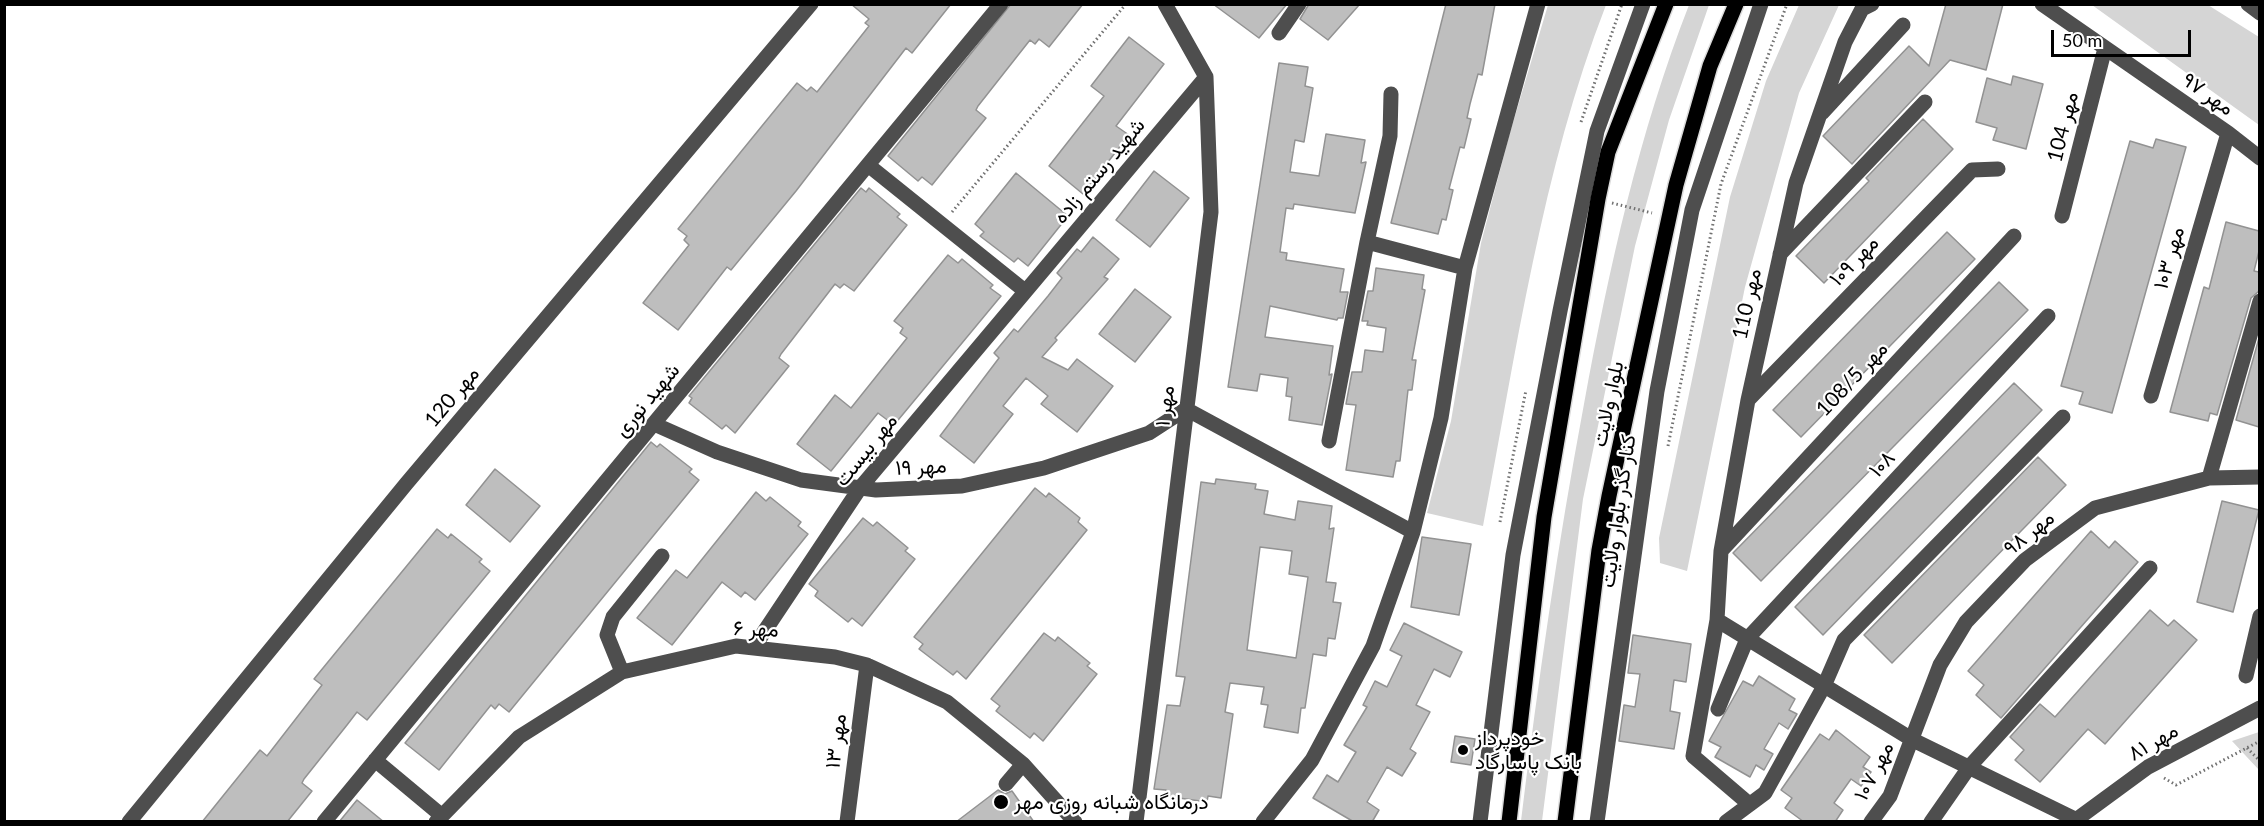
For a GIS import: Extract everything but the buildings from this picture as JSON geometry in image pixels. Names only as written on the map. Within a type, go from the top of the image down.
[{"type":"main road","name":"بلوار ولایت","points":[[1509,822],[1544,517],[1598,199],[1608,152],[1666,4]]},
{"type":"main road","name":"بلوار ولایت","points":[[1565,822],[1599,550],[1669,218],[1710,66],[1736,4]]},
{"type":"street","name":"مهر 120","points":[[129,822],[406,484],[811,4]]},
{"type":"street","name":"شهید نوری","points":[[324,822],[1001,4]]},
{"type":"street","name":"مهر ۱","points":[[1136,822],[1211,212],[1206,78],[1166,4]]},
{"type":"street","points":[[1279,33],[1299,4]]},
{"type":"street","points":[[1263,822],[1312,760],[1373,646],[1413,532],[1441,418],[1465,268],[1538,4]]},
{"type":"street","points":[[1480,822],[1513,555],[1562,299],[1597,131],[1643,4]]},
{"type":"street","name":"کنار گذر بلوار ولایت","points":[[1597,822],[1657,391],[1689,225],[1761,4]]},
{"type":"street","name":"مهر ۹۷","points":[[2042,4],[2228,133],[2259,158]]},
{"type":"street","points":[[2248,4],[2259,13]]},
{"type":"street","name":"مهر 110","points":[[1748,804],[1693,756],[1717,620],[1721,551],[1748,400],[1796,183],[1845,42],[1867,7]]},
{"type":"street","points":[[1818,117],[1903,25]]},
{"type":"street","name":"مهر 104","points":[[2062,216],[2105,48]]},
{"type":"street","name":"شهید رستم زاده","points":[[1025,291],[1206,78]]},
{"type":"street","points":[[1329,441],[1390,136],[1391,93]]},
{"type":"street","points":[[1780,255],[1925,102]]},
{"type":"street","name":"مهر ۱۰۳","points":[[2151,396],[2228,133]]},
{"type":"street","points":[[868,165],[1025,291]]},
{"type":"street","name":"مهر ۱۰۹","points":[[1748,400],[1972,170],[1998,170]]},
{"type":"street","name":"مهر 108/5","points":[[1721,551],[2014,236]]},
{"type":"street","points":[[1367,242],[1465,268]]},
{"type":"street","name":"مهر بیست","points":[[754,647],[860,488],[1025,291]]},
{"type":"street","points":[[2209,478],[2259,301]]},
{"type":"street","name":"۱۰۸","points":[[1747,639],[2048,316]]},
{"type":"street","points":[[1186,409],[1413,532]]},
{"type":"street","name":"مهر ۱۹","points":[[654,424],[717,452],[801,480],[876,490],[962,486],[1044,468],[1149,433],[1186,409]]},
{"type":"street","points":[[1726,822],[1764,793],[1824,686],[1844,640],[2063,417]]},
{"type":"street","name":"مهر ۹۸","points":[[1913,740],[1940,665],[1961,631],[2025,560],[2096,508],[2209,478],[2259,477]]},
{"type":"street","points":[[622,672],[607,635],[613,617],[663,556]]},
{"type":"street","points":[[1931,822],[1970,766],[2150,568]]},
{"type":"street","points":[[2246,676],[2259,616]]},
{"type":"street","points":[[1717,620],[1913,740],[2078,820]]},
{"type":"street","points":[[1718,709],[1747,639]]},
{"type":"street","name":"مهر ۶","points":[[439,818],[519,737],[622,672],[736,646],[835,657],[867,665],[947,702],[1023,764],[1075,822]]},
{"type":"street","name":"مهر ۱۳","points":[[847,822],[867,665]]},
{"type":"street","name":"مهر ۸۱","points":[[2078,820],[2148,767],[2259,708]]},
{"type":"street","name":"مهر ۱۰۷","points":[[1871,822],[1890,796],[1913,740]]},
{"type":"street","points":[[375,760],[439,818]]},
{"type":"street","points":[[1006,784],[1023,764]]},
{"type":"path","points":[[942,224],[1126,4]]},
{"type":"path","points":[[1667,452],[1721,184],[1787,4]]},
{"type":"path","points":[[1598,199],[1669,218]]},
{"type":"path","points":[[1689,225],[1712,231]]},
{"type":"path","points":[[2148,767],[2176,785],[2259,741]]},
{"type":"path","points":[[2247,748],[2259,760]]},
{"type":"shaded area","points":[[1548,5],[1606,5],[1564,131],[1548,196],[1520,328],[1483,526],[1427,513],[1451,421],[1481,243],[1509,136]]},
{"type":"shaded area","points":[[1689,5],[1709,5],[1669,120],[1635,246],[1583,499],[1542,821],[1521,821],[1557,560],[1604,302],[1640,152],[1671,53]]},
{"type":"shaded area","points":[[1799,5],[1839,5],[1799,93],[1745,287],[1687,571],[1660,563],[1659,538],[1730,197],[1766,81]]},
{"type":"shaded area","points":[[2092,5],[2208,5],[2259,37],[2259,125]]},
{"type":"shaded area","points":[[2260,732],[2259,770],[2232,741]]},
{"type":"place","name":"خودپرداز بانک پاسارگاد","points":[[1463,750]]},
{"type":"place","name":"درمانگاه شبانه روزی مهر","points":[[1001,802]]}]
